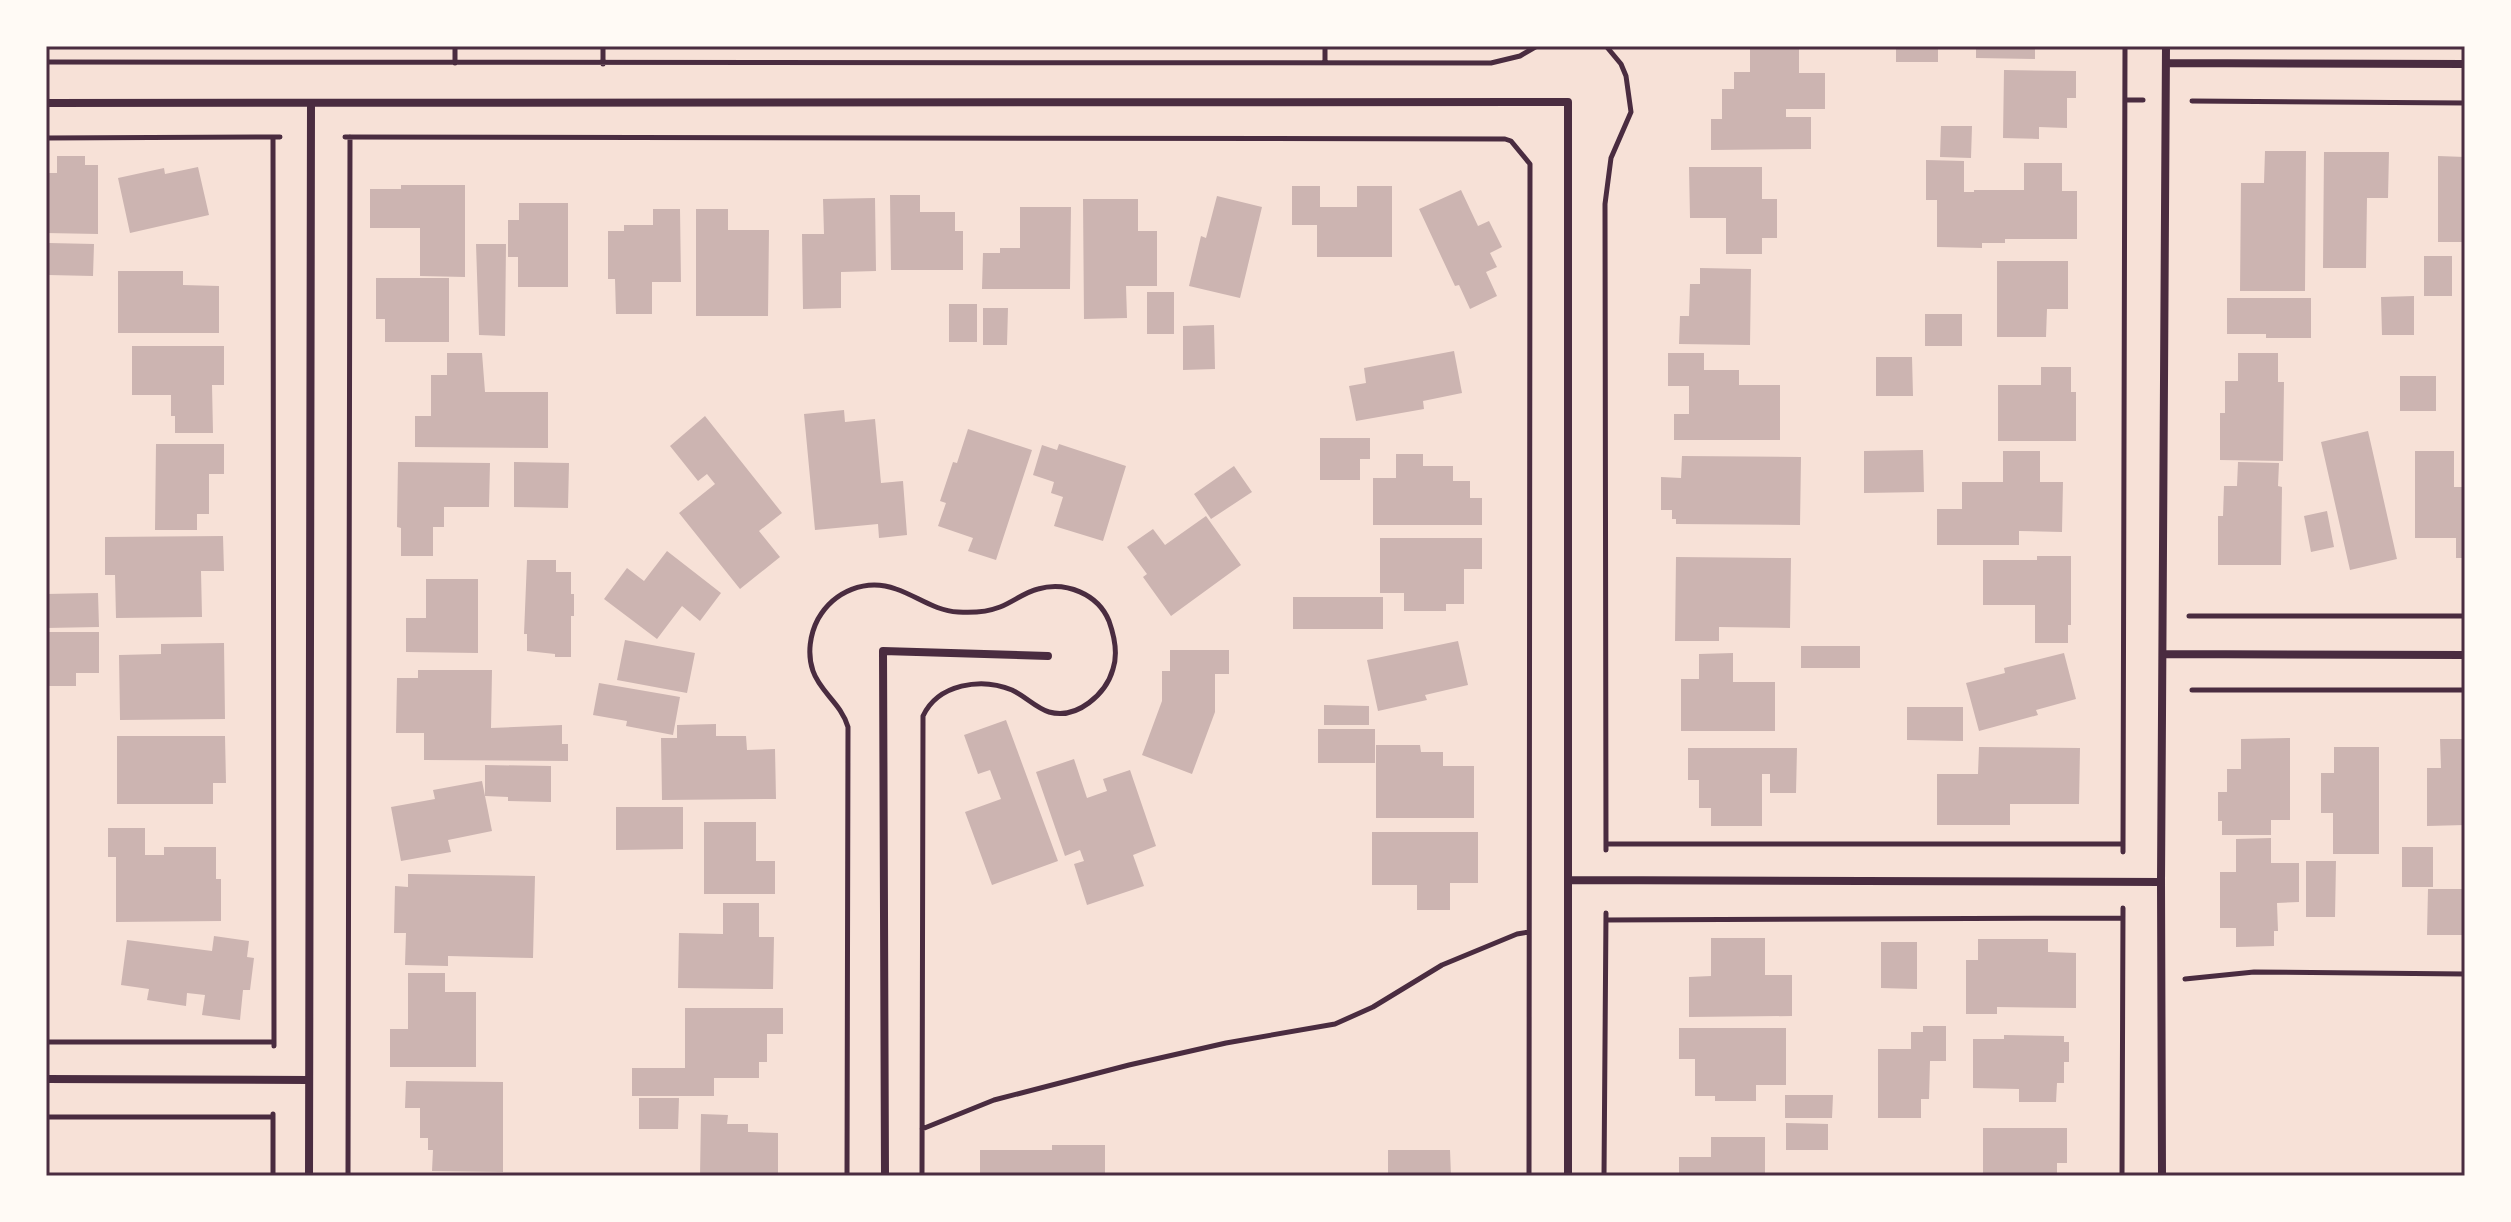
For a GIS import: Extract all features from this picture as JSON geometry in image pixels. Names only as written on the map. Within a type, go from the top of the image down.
[{"type":"street","points":[[2162,1176],[2166,46]]},
{"type":"street","points":[[2166,63],[2465,64]]},
{"type":"street","points":[[46,103],[1568,102],[1568,1176]]},
{"type":"street","points":[[309,1176],[311,103]]},
{"type":"street","points":[[885,1176],[883,651],[1048,656]]},
{"type":"street","points":[[2164,654],[2465,655]]},
{"type":"street","points":[[1569,880],[2161,882]]},
{"type":"street","points":[[46,1079],[309,1080]]},
{"type":"path","points":[[455,46],[455,63]]},
{"type":"path","points":[[603,46],[603,64]]},
{"type":"path","points":[[1325,46],[1325,63]]},
{"type":"path","points":[[46,62],[1491,63],[1520,56],[1537,46]]},
{"type":"path","points":[[1606,46],[1621,64],[1631,99],[1631,112],[1611,158],[1605,204],[1606,847],[2123,844]]},
{"type":"path","points":[[2123,852],[2125,46]]},
{"type":"path","points":[[2125,100],[2144,100]]},
{"type":"path","points":[[2192,101],[2465,103]]},
{"type":"path","points":[[46,138],[276,137],[273,1044],[46,1042]]},
{"type":"path","points":[[348,1176],[347,137],[1511,141],[1530,164],[1529,1176]]},
{"type":"path","points":[[847,1176],[848,727],[843,712],[813,673],[811,634],[829,604],[841,594],[868,585],[896,589],[956,612],[986,611],[1038,589],[1056,587],[1077,590],[1095,601],[1106,614],[1112,630],[1115,652],[1113,668],[1095,698],[1084,707],[1059,713],[1047,711],[1009,689],[961,686],[950,688],[939,696],[927,707],[923,716],[922,1176]]},
{"type":"path","points":[[2124,615],[2132,615]]},
{"type":"path","points":[[2189,616],[2465,616]]},
{"type":"path","points":[[2124,690],[2132,690]]},
{"type":"path","points":[[2192,690],[2465,690]]},
{"type":"path","points":[[2122,1176],[2123,908]]},
{"type":"path","points":[[1604,1176],[1606,916],[2123,918]]},
{"type":"path","points":[[922,1129],[994,1100],[1129,1065],[1226,1043],[1335,1024],[1373,1007],[1442,965],[1529,932]]},
{"type":"path","points":[[2184,979],[2254,972],[2465,974]]},
{"type":"path","points":[[2123,979],[2132,979]]},
{"type":"path","points":[[46,1117],[273,1116],[273,1176]]},
{"type":"building","points":[[1750,46],[1799,46],[1799,73],[1825,73],[1825,109],[1786,109],[1786,117],[1811,117],[1811,149],[1711,150],[1711,119],[1722,119],[1722,89],[1734,89],[1734,72],[1750,72]]},
{"type":"building","points":[[1896,46],[1938,46],[1938,62],[1896,62]]},
{"type":"building","points":[[1976,46],[2035,46],[2035,59],[1976,58]]},
{"type":"building","points":[[2004,70],[2076,71],[2076,98],[2067,98],[2067,128],[2039,127],[2039,139],[2003,138]]},
{"type":"building","points":[[1941,126],[1972,126],[1971,158],[1940,157]]},
{"type":"building","points":[[2265,151],[2306,151],[2305,291],[2240,291],[2241,183],[2264,183]]},
{"type":"building","points":[[2324,152],[2389,152],[2388,198],[2367,198],[2366,268],[2323,268]]},
{"type":"building","points":[[57,156],[85,156],[85,165],[98,165],[98,234],[46,233],[46,173],[57,173]]},
{"type":"building","points":[[2438,156],[2465,157],[2465,242],[2438,242]]},
{"type":"building","points":[[1926,160],[1964,161],[1964,192],[2024,190],[2024,163],[2062,163],[2062,191],[2077,191],[2077,239],[2005,239],[2005,243],[1982,243],[1982,248],[1937,247],[1937,200],[1926,200]]},
{"type":"building","points":[[198,167],[209,215],[130,233],[118,178],[164,168],[165,174]]},
{"type":"building","points":[[1689,167],[1762,167],[1762,199],[1777,199],[1777,238],[1762,238],[1762,254],[1726,254],[1726,218],[1690,218]]},
{"type":"building","points":[[401,185],[465,185],[465,277],[420,276],[420,228],[370,228],[370,189],[401,189]]},
{"type":"building","points":[[1292,186],[1320,186],[1320,207],[1357,207],[1357,186],[1392,186],[1392,257],[1317,257],[1317,225],[1292,225]]},
{"type":"building","points":[[1461,190],[1478,226],[1489,221],[1502,247],[1490,253],[1497,267],[1486,272],[1497,296],[1470,309],[1459,285],[1455,286],[1419,209]]},
{"type":"building","points":[[890,195],[920,195],[920,212],[955,212],[955,231],[963,231],[963,270],[891,270]]},
{"type":"building","points":[[1217,196],[1262,207],[1240,298],[1189,286],[1201,236],[1206,238]]},
{"type":"building","points":[[875,198],[876,271],[841,272],[841,308],[803,309],[802,234],[824,234],[823,199]]},
{"type":"building","points":[[1083,199],[1138,199],[1138,231],[1157,231],[1157,286],[1126,286],[1127,318],[1084,319]]},
{"type":"building","points":[[519,203],[568,203],[568,287],[518,287],[518,257],[508,257],[508,220],[519,220]]},
{"type":"building","points":[[1020,207],[1071,207],[1070,289],[982,289],[983,253],[1000,253],[1000,248],[1020,248]]},
{"type":"building","points":[[653,209],[680,209],[681,282],[652,282],[652,314],[616,314],[615,279],[608,279],[608,231],[624,231],[624,225],[653,225]]},
{"type":"building","points":[[696,209],[728,209],[728,230],[769,230],[768,316],[696,316]]},
{"type":"building","points":[[49,243],[94,244],[93,276],[48,275]]},
{"type":"building","points":[[476,244],[506,244],[505,336],[479,335]]},
{"type":"building","points":[[2424,256],[2452,256],[2452,296],[2424,296]]},
{"type":"building","points":[[1997,261],[2068,261],[2068,309],[2047,309],[2046,337],[1997,337]]},
{"type":"building","points":[[1700,268],[1751,269],[1750,345],[1679,344],[1680,316],[1689,316],[1690,284],[1700,284]]},
{"type":"building","points":[[118,271],[183,271],[183,285],[219,286],[219,333],[118,333]]},
{"type":"building","points":[[376,278],[449,278],[449,342],[385,342],[385,319],[376,319]]},
{"type":"building","points":[[1147,292],[1174,292],[1174,334],[1147,334]]},
{"type":"building","points":[[2414,296],[2414,335],[2382,335],[2381,297]]},
{"type":"building","points":[[2227,298],[2311,298],[2311,338],[2227,334]]},
{"type":"building","points":[[949,304],[977,304],[977,342],[949,342]]},
{"type":"building","points":[[983,308],[1008,308],[1007,345],[983,345]]},
{"type":"building","points":[[1925,314],[1962,314],[1962,346],[1925,346]]},
{"type":"building","points":[[1214,325],[1215,369],[1183,370],[1183,326]]},
{"type":"building","points":[[132,346],[224,346],[224,385],[212,385],[213,433],[175,433],[171,395],[132,395]]},
{"type":"building","points":[[1454,351],[1462,393],[1423,401],[1424,409],[1356,421],[1349,386],[1366,383],[1364,368]]},
{"type":"building","points":[[447,353],[482,353],[485,392],[548,392],[548,448],[415,447],[415,416],[431,416],[431,375],[447,375]]},
{"type":"building","points":[[1668,353],[1704,353],[1704,370],[1739,370],[1739,385],[1780,385],[1780,440],[1674,440],[1674,414],[1689,414],[1689,386],[1668,386]]},
{"type":"building","points":[[2238,353],[2278,353],[2278,382],[2284,382],[2283,461],[2220,460],[2220,413],[2225,413],[2225,381],[2238,381]]},
{"type":"building","points":[[1876,357],[1912,357],[1913,396],[1876,396]]},
{"type":"building","points":[[2041,367],[2071,367],[2071,392],[2076,392],[2076,441],[1998,441],[1998,385],[2041,385]]},
{"type":"building","points":[[2400,376],[2436,376],[2436,411],[2400,411]]},
{"type":"building","points":[[844,410],[845,422],[875,419],[881,483],[903,481],[907,535],[879,538],[878,524],[815,530],[804,414]]},
{"type":"building","points":[[705,416],[782,513],[759,531],[780,557],[740,589],[679,513],[715,484],[707,474],[698,481],[670,446]]},
{"type":"building","points":[[968,429],[1032,450],[996,560],[968,551],[973,538],[938,526],[946,503],[940,501]]},
{"type":"building","points":[[2368,431],[2397,559],[2350,570],[2321,442]]},
{"type":"building","points":[[1320,438],[1370,438],[1370,459],[1360,459],[1360,480],[1320,480]]},
{"type":"building","points":[[156,444],[224,444],[224,474],[209,474],[209,514],[197,514],[197,530],[155,530]]},
{"type":"building","points":[[1059,444],[1126,466],[1103,541],[1054,526],[1063,497],[1051,493],[1054,482],[1033,475],[1042,445],[1057,450]]},
{"type":"building","points":[[1923,450],[1924,492],[1864,493],[1864,451]]},
{"type":"building","points":[[2003,451],[2040,451],[2040,482],[2063,482],[2062,532],[2019,531],[2019,545],[1937,545],[1937,509],[1962,509],[1962,482],[2003,482]]},
{"type":"building","points":[[2415,451],[2454,451],[2454,487],[2465,487],[2465,558],[2456,558],[2456,538],[2415,538]]},
{"type":"building","points":[[1396,454],[1423,454],[1423,466],[1453,466],[1453,481],[1470,481],[1470,498],[1482,498],[1482,525],[1373,525],[1373,478],[1396,478]]},
{"type":"building","points":[[1682,456],[1801,457],[1800,525],[1676,524],[1676,519],[1672,519],[1672,510],[1661,510],[1661,477],[1681,478]]},
{"type":"building","points":[[398,462],[490,463],[489,507],[444,507],[444,527],[433,527],[433,556],[401,556],[401,528],[397,527]]},
{"type":"building","points":[[514,462],[569,463],[568,508],[514,507]]},
{"type":"building","points":[[2238,462],[2279,463],[2278,486],[2282,487],[2281,565],[2218,565],[2218,516],[2223,516],[2224,486],[2237,486]]},
{"type":"building","points":[[1234,466],[1252,492],[1211,519],[1194,494]]},
{"type":"building","points":[[2327,511],[2334,547],[2311,552],[2304,516]]},
{"type":"building","points":[[1206,516],[1241,565],[1171,616],[1143,577],[1147,574],[1127,547],[1153,529],[1165,545]]},
{"type":"building","points":[[223,536],[224,571],[201,571],[202,617],[116,618],[115,575],[105,575],[105,537]]},
{"type":"building","points":[[1380,538],[1482,538],[1482,569],[1464,569],[1464,604],[1446,604],[1446,611],[1404,611],[1404,593],[1380,593]]},
{"type":"building","points":[[667,551],[721,593],[700,621],[682,606],[657,639],[604,599],[627,568],[644,581]]},
{"type":"building","points":[[2037,556],[2071,556],[2068,643],[2035,643],[2035,605],[1983,605],[1983,560],[2037,560]]},
{"type":"building","points":[[1676,557],[1791,558],[1790,628],[1719,627],[1719,641],[1675,641]]},
{"type":"building","points":[[527,560],[556,560],[556,572],[571,572],[574,616],[571,616],[571,657],[527,651],[527,634],[524,634]]},
{"type":"building","points":[[426,579],[478,579],[478,653],[406,652],[406,618],[426,618]]},
{"type":"building","points":[[98,593],[99,627],[46,628],[46,594]]},
{"type":"building","points":[[1293,597],[1383,597],[1383,629],[1293,629]]},
{"type":"building","points":[[46,632],[99,632],[99,673],[76,673],[76,686],[46,686]]},
{"type":"building","points":[[625,640],[695,653],[687,693],[617,680]]},
{"type":"building","points":[[1458,641],[1468,685],[1425,695],[1427,700],[1378,711],[1367,660]]},
{"type":"building","points":[[224,643],[225,719],[120,720],[119,655],[161,654],[161,644]]},
{"type":"building","points":[[1801,646],[1860,646],[1860,668],[1801,668]]},
{"type":"building","points":[[1170,650],[1229,650],[1229,674],[1215,674],[1215,712],[1192,774],[1142,755],[1162,701],[1162,671],[1170,671]]},
{"type":"building","points":[[1733,653],[1733,682],[1775,682],[1775,731],[1681,731],[1681,679],[1699,679],[1699,654]]},
{"type":"building","points":[[2064,653],[2076,699],[2036,710],[2038,715],[1979,731],[1966,683],[2005,673],[2004,668]]},
{"type":"building","points":[[418,670],[492,670],[491,728],[562,725],[562,744],[568,744],[568,761],[424,760],[424,733],[396,733],[397,678],[418,678]]},
{"type":"building","points":[[599,683],[680,697],[673,735],[626,726],[627,721],[593,715]]},
{"type":"building","points":[[1324,705],[1369,706],[1369,725],[1324,725]]},
{"type":"building","points":[[1907,707],[1963,707],[1963,741],[1907,740]]},
{"type":"building","points":[[1006,720],[1058,861],[992,885],[965,812],[1001,799],[990,770],[978,774],[964,735]]},
{"type":"building","points":[[716,724],[716,736],[746,736],[747,750],[775,749],[776,799],[662,800],[661,738],[677,738],[677,725]]},
{"type":"building","points":[[1318,729],[1375,729],[1375,763],[1318,763]]},
{"type":"building","points":[[117,736],[225,736],[226,783],[213,783],[213,804],[117,804]]},
{"type":"building","points":[[2290,738],[2290,820],[2271,820],[2271,835],[2222,835],[2222,821],[2218,821],[2218,792],[2227,792],[2227,769],[2241,769],[2241,739]]},
{"type":"building","points":[[2440,739],[2465,739],[2465,825],[2427,826],[2427,768],[2441,768]]},
{"type":"building","points":[[1376,745],[1420,745],[1421,752],[1443,752],[1443,766],[1474,766],[1474,818],[1376,818]]},
{"type":"building","points":[[1979,747],[2080,748],[2079,804],[2010,804],[2010,825],[1937,825],[1937,774],[1978,774]]},
{"type":"building","points":[[2334,747],[2379,747],[2379,854],[2333,854],[2333,813],[2321,813],[2321,773],[2334,773]]},
{"type":"building","points":[[1688,748],[1797,748],[1796,793],[1770,793],[1770,774],[1762,774],[1762,826],[1711,826],[1711,808],[1699,808],[1699,780],[1688,780]]},
{"type":"building","points":[[1074,759],[1087,798],[1107,791],[1103,779],[1130,770],[1156,846],[1133,855],[1144,886],[1087,905],[1074,864],[1084,861],[1080,850],[1065,856],[1036,772]]},
{"type":"building","points":[[485,765],[551,766],[551,802],[508,801],[508,797],[485,796]]},
{"type":"building","points":[[482,781],[492,831],[448,840],[451,852],[401,861],[391,807],[435,799],[433,790]]},
{"type":"building","points":[[616,807],[683,807],[683,849],[616,850]]},
{"type":"building","points":[[704,822],[756,822],[756,861],[775,861],[775,894],[704,894]]},
{"type":"building","points":[[108,828],[145,828],[145,855],[164,855],[164,847],[216,847],[216,879],[221,879],[221,921],[116,922],[116,857],[108,857]]},
{"type":"building","points":[[1372,832],[1478,832],[1478,883],[1450,883],[1450,910],[1417,910],[1417,885],[1372,885]]},
{"type":"building","points":[[2271,838],[2271,863],[2299,863],[2299,902],[2277,903],[2278,931],[2274,931],[2274,946],[2236,947],[2236,928],[2220,928],[2220,872],[2236,872],[2236,839]]},
{"type":"building","points":[[2402,847],[2433,847],[2433,887],[2402,887]]},
{"type":"building","points":[[2306,861],[2336,861],[2335,917],[2306,917]]},
{"type":"building","points":[[408,874],[535,876],[533,958],[448,956],[448,966],[405,965],[406,933],[394,933],[395,886],[408,887]]},
{"type":"building","points":[[2428,889],[2465,889],[2465,935],[2427,935]]},
{"type":"building","points":[[723,903],[759,903],[759,937],[774,937],[773,989],[678,988],[679,933],[723,934]]},
{"type":"building","points":[[214,936],[249,941],[247,957],[254,958],[250,990],[243,990],[240,1020],[202,1015],[205,995],[187,993],[186,1006],[147,1000],[149,989],[121,985],[127,940],[212,951]]},
{"type":"building","points":[[1711,938],[1765,938],[1765,975],[1792,975],[1792,1016],[1689,1017],[1689,977],[1711,976]]},
{"type":"building","points":[[1978,939],[2048,939],[2048,952],[2076,953],[2076,1008],[1997,1007],[1997,1014],[1966,1014],[1966,960],[1978,960]]},
{"type":"building","points":[[1881,942],[1917,942],[1917,989],[1881,988]]},
{"type":"building","points":[[408,973],[445,973],[445,992],[476,992],[476,1067],[390,1067],[390,1029],[408,1029]]},
{"type":"building","points":[[685,1008],[783,1008],[783,1034],[767,1034],[767,1062],[759,1062],[759,1078],[714,1078],[714,1096],[632,1096],[632,1068],[685,1068]]},
{"type":"building","points":[[1923,1026],[1946,1026],[1946,1061],[1930,1061],[1929,1099],[1921,1099],[1921,1118],[1878,1118],[1878,1049],[1911,1049],[1911,1032],[1923,1032]]},
{"type":"building","points":[[1679,1028],[1786,1028],[1786,1085],[1756,1085],[1756,1101],[1715,1101],[1715,1096],[1695,1096],[1695,1059],[1679,1059]]},
{"type":"building","points":[[2004,1035],[2064,1036],[2064,1042],[2069,1042],[2069,1062],[2064,1062],[2064,1083],[2057,1083],[2056,1102],[2019,1102],[2019,1089],[1973,1088],[1973,1039],[2004,1039]]},
{"type":"building","points":[[406,1081],[503,1082],[503,1172],[432,1171],[433,1150],[428,1150],[428,1138],[420,1138],[420,1108],[405,1108]]},
{"type":"building","points":[[1785,1095],[1833,1095],[1832,1118],[1785,1118]]},
{"type":"building","points":[[639,1098],[679,1098],[678,1129],[639,1129]]},
{"type":"building","points":[[701,1114],[728,1115],[727,1124],[748,1124],[748,1132],[778,1133],[778,1176],[700,1176]]},
{"type":"building","points":[[1786,1123],[1828,1124],[1828,1150],[1786,1150]]},
{"type":"building","points":[[1983,1128],[2067,1128],[2067,1163],[2057,1163],[2057,1176],[1983,1176]]},
{"type":"building","points":[[1711,1137],[1765,1137],[1765,1173],[1752,1173],[1752,1176],[1679,1176],[1679,1157],[1711,1157]]},
{"type":"building","points":[[1052,1145],[1105,1145],[1105,1176],[980,1176],[980,1150],[1052,1150]]},
{"type":"building","points":[[1388,1150],[1450,1150],[1451,1176],[1388,1176]]}]
